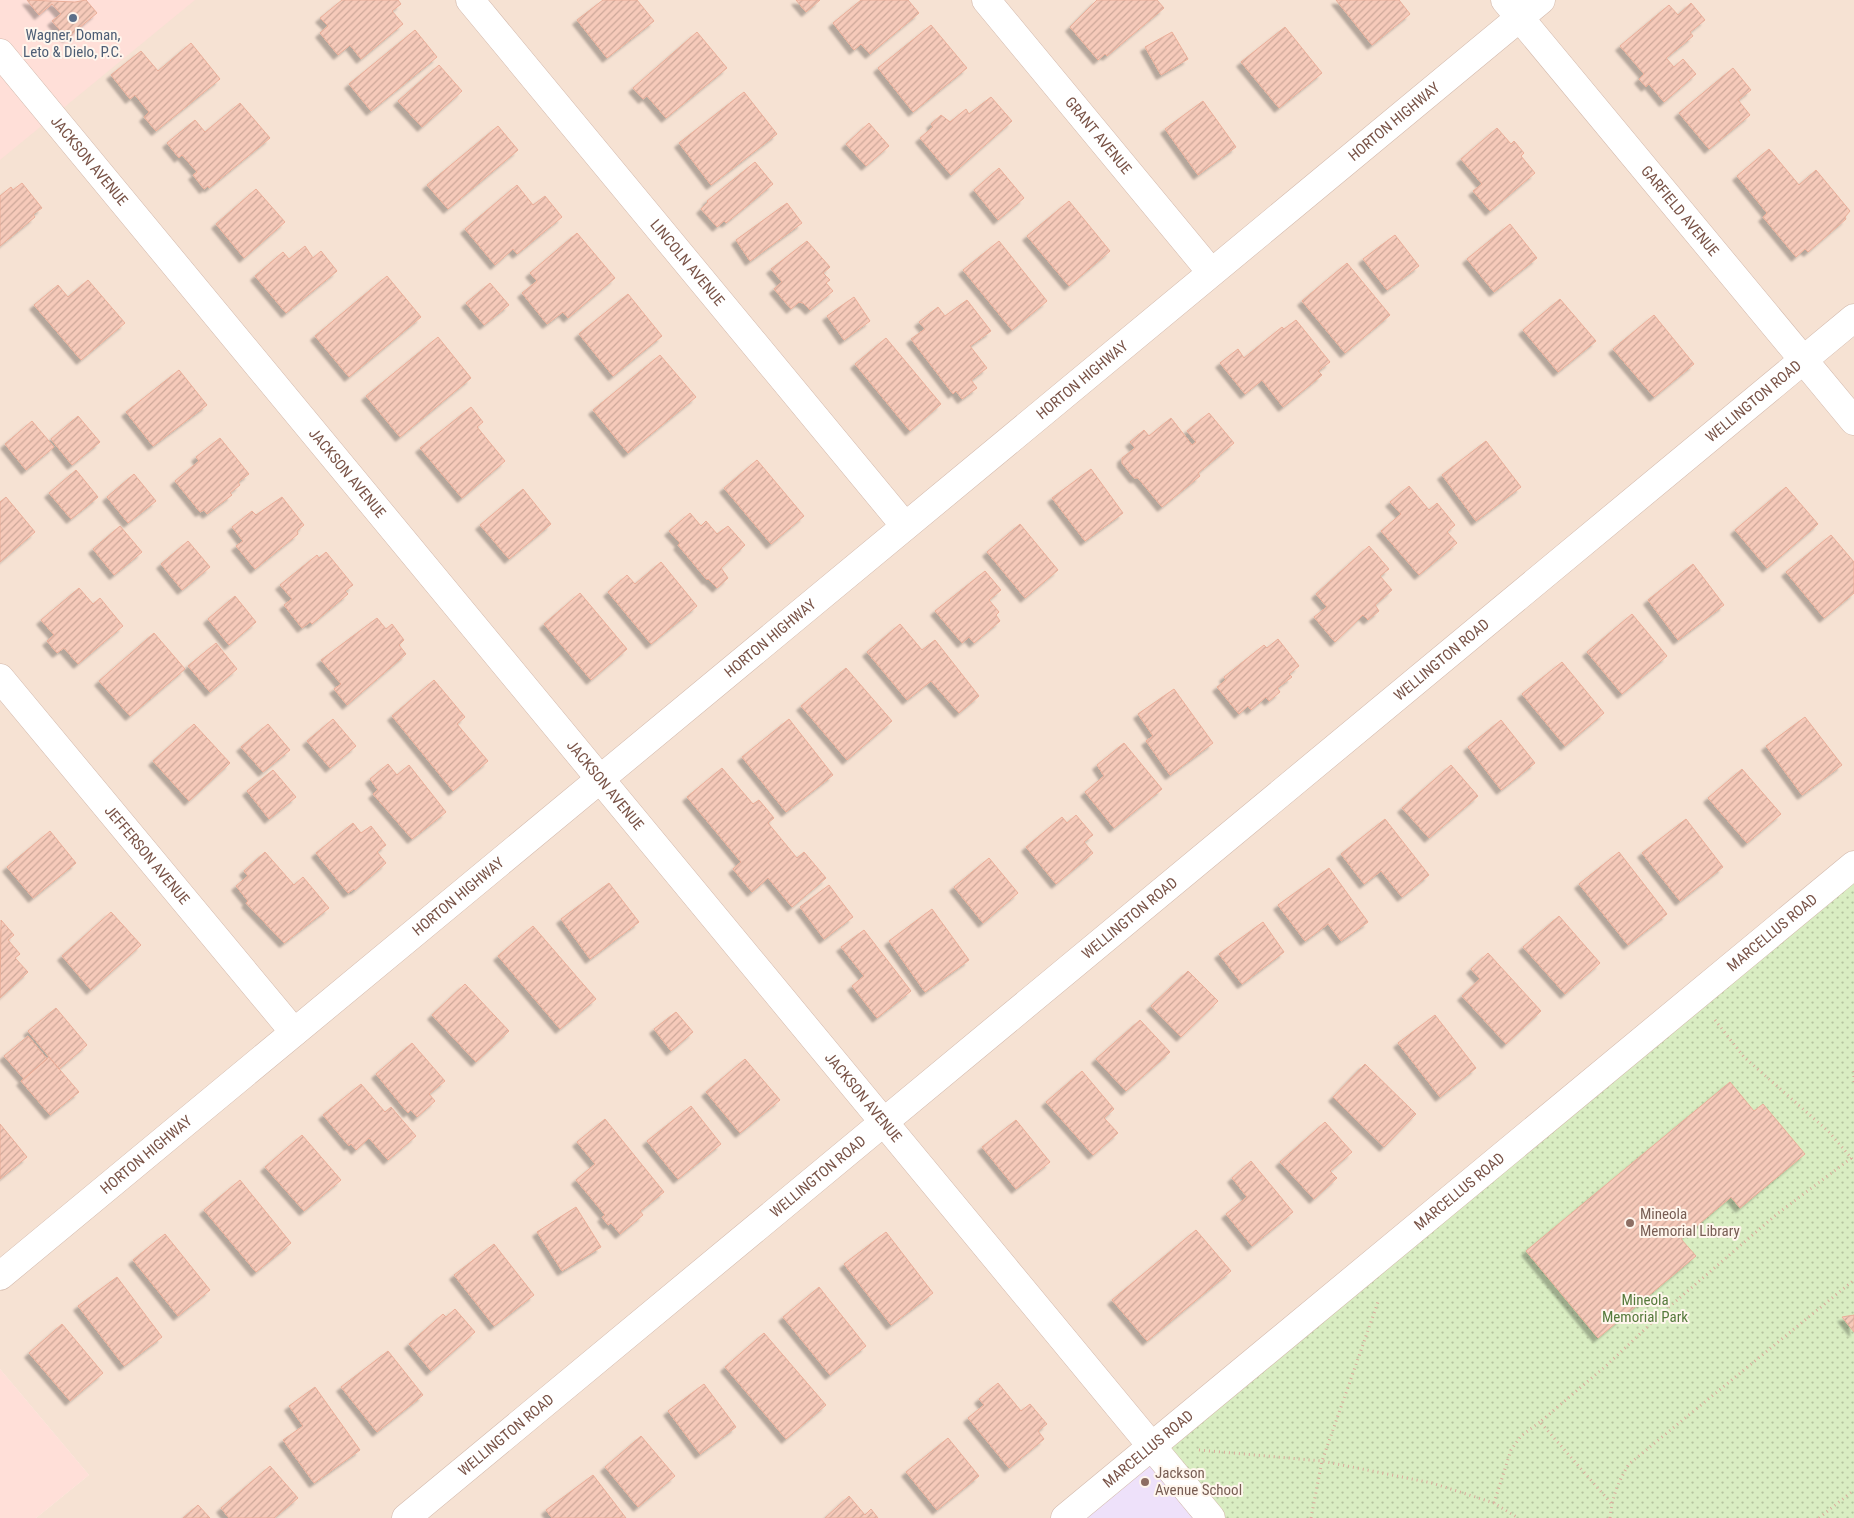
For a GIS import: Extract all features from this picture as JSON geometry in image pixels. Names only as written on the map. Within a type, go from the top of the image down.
[{"type":"street","name":"LINCOLN AVENUE","points":[[470,0],[906,526]]},
{"type":"street","name":"GRANT AVENUE","points":[[986,0],[1211,272]]},
{"type":"street","name":"HORTON HIGHWAY","points":[[0,1276],[1211,272],[1513,9],[1541,0]]},
{"type":"street","name":"GARFIELD AVENUE","points":[[1513,9],[1854,421]]},
{"type":"street","name":"JACKSON AVENUE","points":[[0,53],[1211,1518]]},
{"type":"street","name":"WELLINGTON ROAD","points":[[406,1518],[1854,318]]},
{"type":"street","name":"JEFFERSON AVENUE","points":[[0,678],[294,1032]]},
{"type":"street","name":"MARCELLUS ROAD","points":[[1065,1518],[1854,865]]},
{"type":"path","points":[[1494,1503],[1511,1450],[1521,1436],[1607,1365],[1668,1308],[1769,1221],[1853,1159],[1828,1130],[1744,1057],[1696,996]]},
{"type":"path","points":[[1854,1071],[1854,1082]]},
{"type":"path","points":[[1610,1518],[1611,1503],[1616,1485],[1629,1464],[1854,1280]]},
{"type":"path","points":[[1311,1518],[1322,1461],[1381,1293]]},
{"type":"path","points":[[1540,1422],[1611,1503]]},
{"type":"path","points":[[1151,1446],[1322,1461],[1432,1483],[1494,1503],[1518,1518]]},
{"type":"path","points":[[1819,1518],[1854,1490]]},
{"type":"shaded area","points":[[0,0],[1854,0],[1854,855],[1066,1518],[36,1518],[89,1475],[0,1369]]},
{"type":"shaded area","points":[[0,0],[195,0],[0,160]]},
{"type":"shaded area","points":[[0,1369],[89,1475],[36,1518],[0,1518]]},
{"type":"shaded area","name":"Jackson Avenue School","points":[[1151,1446],[1211,1518],[1066,1518]]},
{"type":"green space","name":"Mineola Memorial Park","points":[[1854,865],[1854,1518],[1211,1518],[1151,1446]]},
{"type":"building","name":"Wagner, Doman, Leto & Dielo, P.C.","points":[[27,0],[75,2],[86,0],[97,13],[67,38],[52,21],[61,14],[52,4],[39,15]]},
{"type":"building","points":[[342,0],[398,0],[401,4],[392,11],[403,24],[361,59],[350,45],[338,55],[320,33],[328,26],[320,18]]},
{"type":"building","points":[[603,0],[637,0],[654,21],[607,58],[577,20]]},
{"type":"building","points":[[796,0],[820,0],[806,12]]},
{"type":"building","points":[[861,0],[908,0],[919,13],[870,54],[861,44],[854,50],[833,23]]},
{"type":"building","points":[[1097,0],[1157,0],[1164,8],[1107,56],[1105,54],[1098,60],[1070,27]]},
{"type":"building","points":[[1336,0],[1399,0],[1410,14],[1372,45]]},
{"type":"building","points":[[1691,3],[1705,20],[1690,32],[1693,36],[1666,58],[1674,67],[1683,59],[1696,74],[1664,102],[1649,84],[1646,87],[1639,79],[1644,74],[1620,46],[1669,5],[1678,15]]},
{"type":"building","points":[[931,25],[967,68],[913,112],[878,68]]},
{"type":"building","points":[[1285,27],[1322,73],[1279,108],[1241,62]]},
{"type":"building","points":[[415,30],[437,57],[371,111],[349,84]]},
{"type":"building","points":[[697,32],[727,68],[666,118],[647,96],[643,99],[633,88]]},
{"type":"building","points":[[1172,32],[1188,59],[1161,75],[1145,47]]},
{"type":"building","points":[[191,43],[220,79],[156,131],[144,117],[149,112],[135,95],[130,99],[111,75],[141,51],[158,71]]},
{"type":"building","points":[[439,65],[462,91],[422,127],[398,101]]},
{"type":"building","points":[[1733,68],[1751,90],[1738,100],[1750,115],[1709,149],[1679,113]]},
{"type":"building","points":[[744,92],[777,134],[711,185],[679,143]]},
{"type":"building","points":[[991,97],[1012,121],[951,175],[920,138],[933,127],[931,124],[941,115],[950,122],[966,109],[969,114]]},
{"type":"building","points":[[1203,101],[1236,147],[1198,175],[1165,129]]},
{"type":"building","points":[[240,103],[270,138],[209,188],[208,186],[204,189],[193,175],[197,172],[182,155],[179,158],[167,143],[195,120],[205,132]]},
{"type":"building","points":[[869,123],[889,146],[866,166],[846,144]]},
{"type":"building","points":[[498,126],[518,150],[448,209],[427,185]]},
{"type":"building","points":[[1497,128],[1511,144],[1514,141],[1524,153],[1521,156],[1535,173],[1490,211],[1473,191],[1482,184],[1461,159]]},
{"type":"building","points":[[1769,149],[1799,185],[1816,170],[1850,211],[1845,217],[1846,219],[1808,252],[1805,249],[1796,257],[1763,217],[1767,213],[1737,176]]},
{"type":"building","points":[[755,162],[773,184],[726,223],[724,221],[717,227],[701,209],[707,201]]},
{"type":"building","points":[[999,168],[1024,198],[998,220],[974,190]]},
{"type":"building","points":[[22,183],[42,208],[33,214],[35,217],[0,246],[0,196],[11,187],[13,190]]},
{"type":"building","points":[[517,185],[533,205],[545,196],[562,217],[517,254],[513,249],[495,265],[465,229]]},
{"type":"building","points":[[256,189],[285,222],[244,258],[216,224]]},
{"type":"building","points":[[1069,201],[1110,251],[1069,286],[1027,236]]},
{"type":"building","points":[[787,203],[802,223],[750,261],[736,240]]},
{"type":"building","points":[[1510,224],[1537,258],[1494,292],[1467,259]]},
{"type":"building","points":[[577,233],[615,278],[568,318],[563,312],[547,324],[522,293],[537,281],[530,273]]},
{"type":"building","points":[[1395,235],[1419,266],[1387,290],[1363,259]]},
{"type":"building","points":[[807,241],[830,267],[823,273],[830,280],[826,283],[833,291],[810,310],[803,303],[799,302],[791,309],[774,289],[782,282],[771,269]]},
{"type":"building","points":[[999,241],[1047,301],[1012,330],[963,270]]},
{"type":"building","points":[[305,246],[313,258],[321,251],[337,271],[286,313],[255,276],[283,252],[289,259]]},
{"type":"building","points":[[1347,263],[1390,315],[1345,353],[1302,301]]},
{"type":"building","points":[[387,276],[421,317],[349,377],[315,336]]},
{"type":"building","points":[[88,280],[125,323],[81,360],[34,305],[58,285],[68,297]]},
{"type":"building","points":[[490,283],[509,305],[484,325],[466,303]]},
{"type":"building","points":[[628,294],[662,336],[613,376],[579,334]]},
{"type":"building","points":[[854,297],[870,321],[844,340],[827,316]]},
{"type":"building","points":[[1560,299],[1596,341],[1558,372],[1523,330]]},
{"type":"building","points":[[967,300],[991,331],[970,346],[987,368],[971,380],[977,388],[962,399],[956,391],[953,394],[911,339],[925,329],[919,322],[938,307],[945,316]]},
{"type":"building","points":[[1654,315],[1694,364],[1654,397],[1613,349]]},
{"type":"building","points":[[1296,320],[1330,362],[1318,371],[1322,375],[1283,407],[1262,380],[1245,394],[1220,363],[1238,349],[1244,358],[1282,327],[1284,329]]},
{"type":"building","points":[[438,337],[471,378],[400,437],[366,396]]},
{"type":"building","points":[[886,338],[941,404],[910,431],[855,364]]},
{"type":"building","points":[[660,355],[696,397],[628,453],[593,410]]},
{"type":"building","points":[[179,370],[207,405],[153,446],[126,412]]},
{"type":"building","points":[[471,407],[483,422],[477,427],[505,461],[462,498],[420,448]]},
{"type":"building","points":[[1209,413],[1234,443],[1198,473],[1200,476],[1162,507],[1138,478],[1134,478],[1122,463],[1122,458],[1135,448],[1130,442],[1144,430],[1149,436],[1171,418],[1192,445],[1196,442],[1187,431]]},
{"type":"building","points":[[78,416],[100,442],[72,465],[51,439]]},
{"type":"building","points":[[32,421],[54,447],[26,470],[5,444]]},
{"type":"building","points":[[220,438],[249,474],[238,482],[240,485],[230,493],[232,495],[207,514],[204,510],[200,512],[175,481],[199,461],[196,457]]},
{"type":"building","points":[[1486,441],[1521,487],[1476,521],[1442,475]]},
{"type":"building","points":[[757,460],[804,516],[771,544],[724,488]]},
{"type":"building","points":[[1091,469],[1123,513],[1085,541],[1052,498]]},
{"type":"building","points":[[76,470],[98,497],[71,519],[49,493]]},
{"type":"building","points":[[134,474],[156,501],[128,523],[107,497]]},
{"type":"building","points":[[1409,486],[1429,510],[1437,503],[1455,525],[1447,532],[1457,543],[1419,575],[1381,531],[1401,514],[1390,502]]},
{"type":"building","points":[[1786,487],[1818,524],[1767,568],[1735,530]]},
{"type":"building","points":[[523,489],[551,524],[509,559],[480,525]]},
{"type":"building","points":[[6,497],[35,532],[0,562],[0,502]]},
{"type":"building","points":[[282,497],[304,525],[297,531],[298,534],[255,569],[236,546],[243,541],[232,527],[252,511],[256,515]]},
{"type":"building","points":[[690,513],[701,526],[706,521],[717,534],[728,526],[745,545],[721,568],[728,578],[717,588],[707,580],[669,531]]},
{"type":"building","points":[[1020,524],[1058,570],[1025,598],[987,552]]},
{"type":"building","points":[[120,526],[142,552],[114,575],[93,549]]},
{"type":"building","points":[[1831,535],[1854,562],[1854,593],[1824,618],[1786,572]]},
{"type":"building","points":[[188,541],[210,567],[182,590],[161,564]]},
{"type":"building","points":[[1369,546],[1389,569],[1380,576],[1392,590],[1375,605],[1379,611],[1368,620],[1363,615],[1335,642],[1314,617],[1327,607],[1316,594]]},
{"type":"building","points":[[326,552],[353,585],[345,591],[348,594],[312,624],[310,622],[302,628],[284,605],[292,599],[280,585],[317,555],[319,558]]},
{"type":"building","points":[[661,562],[697,606],[651,644],[608,592],[627,575],[635,584]]},
{"type":"building","points":[[1693,564],[1724,605],[1678,640],[1648,600]]},
{"type":"building","points":[[985,571],[1001,590],[989,600],[999,612],[996,615],[1000,621],[974,643],[969,637],[962,643],[935,611]]},
{"type":"building","points":[[79,588],[93,604],[100,598],[123,626],[78,664],[64,648],[57,653],[47,641],[54,635],[41,620]]},
{"type":"building","points":[[580,593],[627,649],[591,680],[544,624]]},
{"type":"building","points":[[235,596],[256,622],[229,645],[208,619]]},
{"type":"building","points":[[1632,614],[1667,656],[1622,694],[1587,652]]},
{"type":"building","points":[[377,618],[386,629],[392,624],[404,640],[399,645],[406,654],[347,705],[334,689],[341,684],[321,660]]},
{"type":"building","points":[[900,624],[922,650],[935,640],[979,696],[959,713],[931,681],[907,700],[867,652]]},
{"type":"building","points":[[154,633],[185,669],[130,716],[99,681]]},
{"type":"building","points":[[1278,639],[1299,666],[1289,674],[1292,677],[1277,688],[1280,692],[1269,701],[1266,697],[1251,710],[1248,706],[1239,714],[1217,687],[1226,680],[1224,677],[1264,645],[1267,648]]},
{"type":"building","points":[[216,643],[237,669],[210,692],[188,666]]},
{"type":"building","points":[[1562,662],[1604,713],[1565,746],[1522,694]]},
{"type":"building","points":[[846,668],[892,721],[847,760],[801,706]]},
{"type":"building","points":[[434,680],[465,717],[457,724],[488,761],[453,791],[392,716]]},
{"type":"building","points":[[1174,689],[1213,743],[1170,775],[1146,741],[1153,736],[1138,714]]},
{"type":"building","points":[[1805,717],[1842,765],[1802,795],[1766,746]]},
{"type":"building","points":[[333,719],[356,746],[330,768],[307,741]]},
{"type":"building","points":[[789,719],[833,775],[786,812],[742,757]]},
{"type":"building","points":[[1501,720],[1535,763],[1501,790],[1468,747]]},
{"type":"building","points":[[194,724],[230,763],[189,801],[153,761]]},
{"type":"building","points":[[268,724],[290,750],[263,772],[241,747]]},
{"type":"building","points":[[1124,743],[1162,789],[1114,828],[1085,792],[1104,776],[1097,765]]},
{"type":"building","points":[[388,764],[397,775],[409,765],[446,812],[412,839],[373,794],[378,790],[370,779]]},
{"type":"building","points":[[1451,765],[1478,796],[1429,838],[1402,808]]},
{"type":"building","points":[[722,768],[753,804],[759,800],[774,818],[768,823],[797,858],[804,852],[826,878],[792,907],[768,878],[752,892],[733,869],[741,862],[687,797]]},
{"type":"building","points":[[1742,769],[1781,814],[1747,843],[1708,798]]},
{"type":"building","points":[[273,770],[296,797],[269,819],[247,791]]},
{"type":"building","points":[[1076,815],[1093,835],[1084,842],[1093,853],[1056,884],[1026,847],[1062,817],[1067,823]]},
{"type":"building","points":[[1385,819],[1429,875],[1402,897],[1381,871],[1364,884],[1341,854]]},
{"type":"building","points":[[1686,819],[1723,867],[1680,901],[1642,853]]},
{"type":"building","points":[[353,823],[361,833],[371,826],[386,845],[377,852],[386,863],[355,890],[348,893],[316,853]]},
{"type":"building","points":[[50,831],[76,863],[33,898],[7,867]]},
{"type":"building","points":[[265,852],[294,885],[303,877],[329,908],[284,943],[246,903],[248,901],[236,886],[248,876],[244,871]]},
{"type":"building","points":[[1619,852],[1667,914],[1628,945],[1579,884]]},
{"type":"building","points":[[989,858],[1018,893],[983,923],[954,887]]},
{"type":"building","points":[[1329,868],[1368,922],[1341,941],[1328,924],[1305,941],[1278,905]]},
{"type":"building","points":[[609,883],[639,922],[590,959],[561,919]]},
{"type":"building","points":[[829,885],[853,917],[824,939],[800,907]]},
{"type":"building","points":[[932,909],[969,960],[925,992],[889,941]]},
{"type":"building","points":[[111,912],[141,945],[91,990],[62,956]]},
{"type":"building","points":[[1559,916],[1600,963],[1565,994],[1523,947]]},
{"type":"building","points":[[1,920],[14,935],[8,940],[20,954],[15,958],[28,972],[0,998]]},
{"type":"building","points":[[1263,922],[1284,952],[1242,984],[1219,954]]},
{"type":"building","points":[[533,926],[596,999],[560,1029],[498,956]]},
{"type":"building","points":[[864,930],[911,991],[877,1018],[852,986],[864,976],[841,947]]},
{"type":"building","points":[[1488,953],[1541,1011],[1506,1044],[1462,996],[1480,979],[1471,969]]},
{"type":"building","points":[[1188,971],[1218,1001],[1181,1037],[1151,1006]]},
{"type":"building","points":[[465,984],[509,1031],[476,1062],[432,1015]]},
{"type":"building","points":[[56,1008],[87,1045],[59,1069],[28,1031]]},
{"type":"building","points":[[676,1012],[693,1032],[671,1051],[654,1029]]},
{"type":"building","points":[[1435,1015],[1476,1068],[1440,1097],[1398,1043]]},
{"type":"building","points":[[1140,1020],[1170,1052],[1126,1091],[1096,1059]]},
{"type":"building","points":[[28,1036],[47,1059],[24,1079],[4,1056]]},
{"type":"building","points":[[412,1043],[445,1081],[429,1094],[435,1101],[417,1117],[411,1110],[408,1113],[376,1074]]},
{"type":"building","points":[[49,1057],[79,1092],[50,1115],[21,1081]]},
{"type":"building","points":[[745,1059],[780,1100],[740,1133],[706,1092]]},
{"type":"building","points":[[1365,1064],[1416,1114],[1384,1147],[1333,1097]]},
{"type":"building","points":[[1082,1071],[1114,1109],[1104,1118],[1118,1133],[1093,1155],[1046,1102]]},
{"type":"building","name":"Mineola Memorial Library","points":[[1730,1082],[1754,1111],[1763,1104],[1805,1154],[1740,1208],[1731,1197],[1681,1239],[1696,1256],[1598,1338],[1526,1251]]},
{"type":"building","points":[[361,1084],[385,1112],[391,1107],[416,1136],[388,1160],[369,1138],[356,1150],[351,1144],[349,1146],[323,1115]]},
{"type":"building","points":[[691,1106],[721,1144],[678,1179],[647,1141]]},
{"type":"building","points":[[605,1119],[664,1192],[640,1211],[643,1215],[620,1234],[611,1223],[608,1225],[602,1217],[605,1215],[576,1180],[595,1164],[577,1142]]},
{"type":"building","points":[[1016,1120],[1050,1162],[1016,1189],[982,1147]]},
{"type":"building","points":[[1325,1122],[1352,1152],[1330,1171],[1337,1178],[1314,1199],[1280,1162]]},
{"type":"building","points":[[0,1124],[27,1157],[0,1179]]},
{"type":"building","points":[[302,1135],[341,1180],[304,1211],[265,1167]]},
{"type":"building","points":[[1251,1161],[1293,1212],[1252,1246],[1226,1214],[1247,1197],[1232,1178]]},
{"type":"building","points":[[240,1180],[291,1243],[256,1272],[204,1210]]},
{"type":"building","points":[[576,1207],[601,1247],[562,1271],[537,1232]]},
{"type":"building","points":[[1196,1230],[1231,1271],[1147,1341],[1112,1300]]},
{"type":"building","points":[[886,1232],[933,1293],[891,1325],[844,1264]]},
{"type":"building","points":[[165,1234],[210,1290],[178,1316],[133,1260]]},
{"type":"building","points":[[494,1244],[534,1295],[494,1326],[454,1275]]},
{"type":"building","points":[[117,1277],[162,1337],[124,1366],[78,1306]]},
{"type":"building","points":[[819,1287],[866,1346],[830,1375],[783,1317]]},
{"type":"building","points":[[455,1309],[475,1332],[431,1371],[409,1344],[443,1314],[446,1317]]},
{"type":"building","points":[[1854,1315],[1854,1332],[1842,1317]]},
{"type":"building","points":[[62,1324],[103,1373],[70,1401],[29,1353]]},
{"type":"building","points":[[764,1333],[826,1405],[786,1439],[725,1367]]},
{"type":"building","points":[[388,1351],[423,1395],[377,1432],[341,1387]]},
{"type":"building","points":[[998,1383],[1021,1411],[1030,1404],[1047,1424],[1038,1431],[1044,1439],[1009,1468],[968,1418],[984,1405],[979,1399]]},
{"type":"building","points":[[704,1384],[736,1427],[700,1454],[668,1411]]},
{"type":"building","points":[[315,1387],[360,1450],[314,1483],[283,1440],[303,1426],[289,1406]]},
{"type":"building","points":[[641,1436],[675,1476],[638,1507],[605,1467]]},
{"type":"building","points":[[948,1438],[979,1476],[937,1510],[906,1472]]},
{"type":"building","points":[[270,1466],[298,1498],[274,1518],[229,1518],[221,1508]]},
{"type":"building","points":[[593,1475],[626,1518],[552,1518],[546,1510]]},
{"type":"building","points":[[849,1496],[865,1515],[871,1509],[878,1518],[825,1518]]},
{"type":"building","points":[[198,1505],[210,1518],[183,1518]]},
{"type":"place","name":"Wagner, Doman, Leto & Dielo, P.C.","points":[[73,18]]},
{"type":"place","name":"Mineola Memorial Library","points":[[1630,1223]]},
{"type":"place","name":"Jackson Avenue School","points":[[1145,1482]]}]
